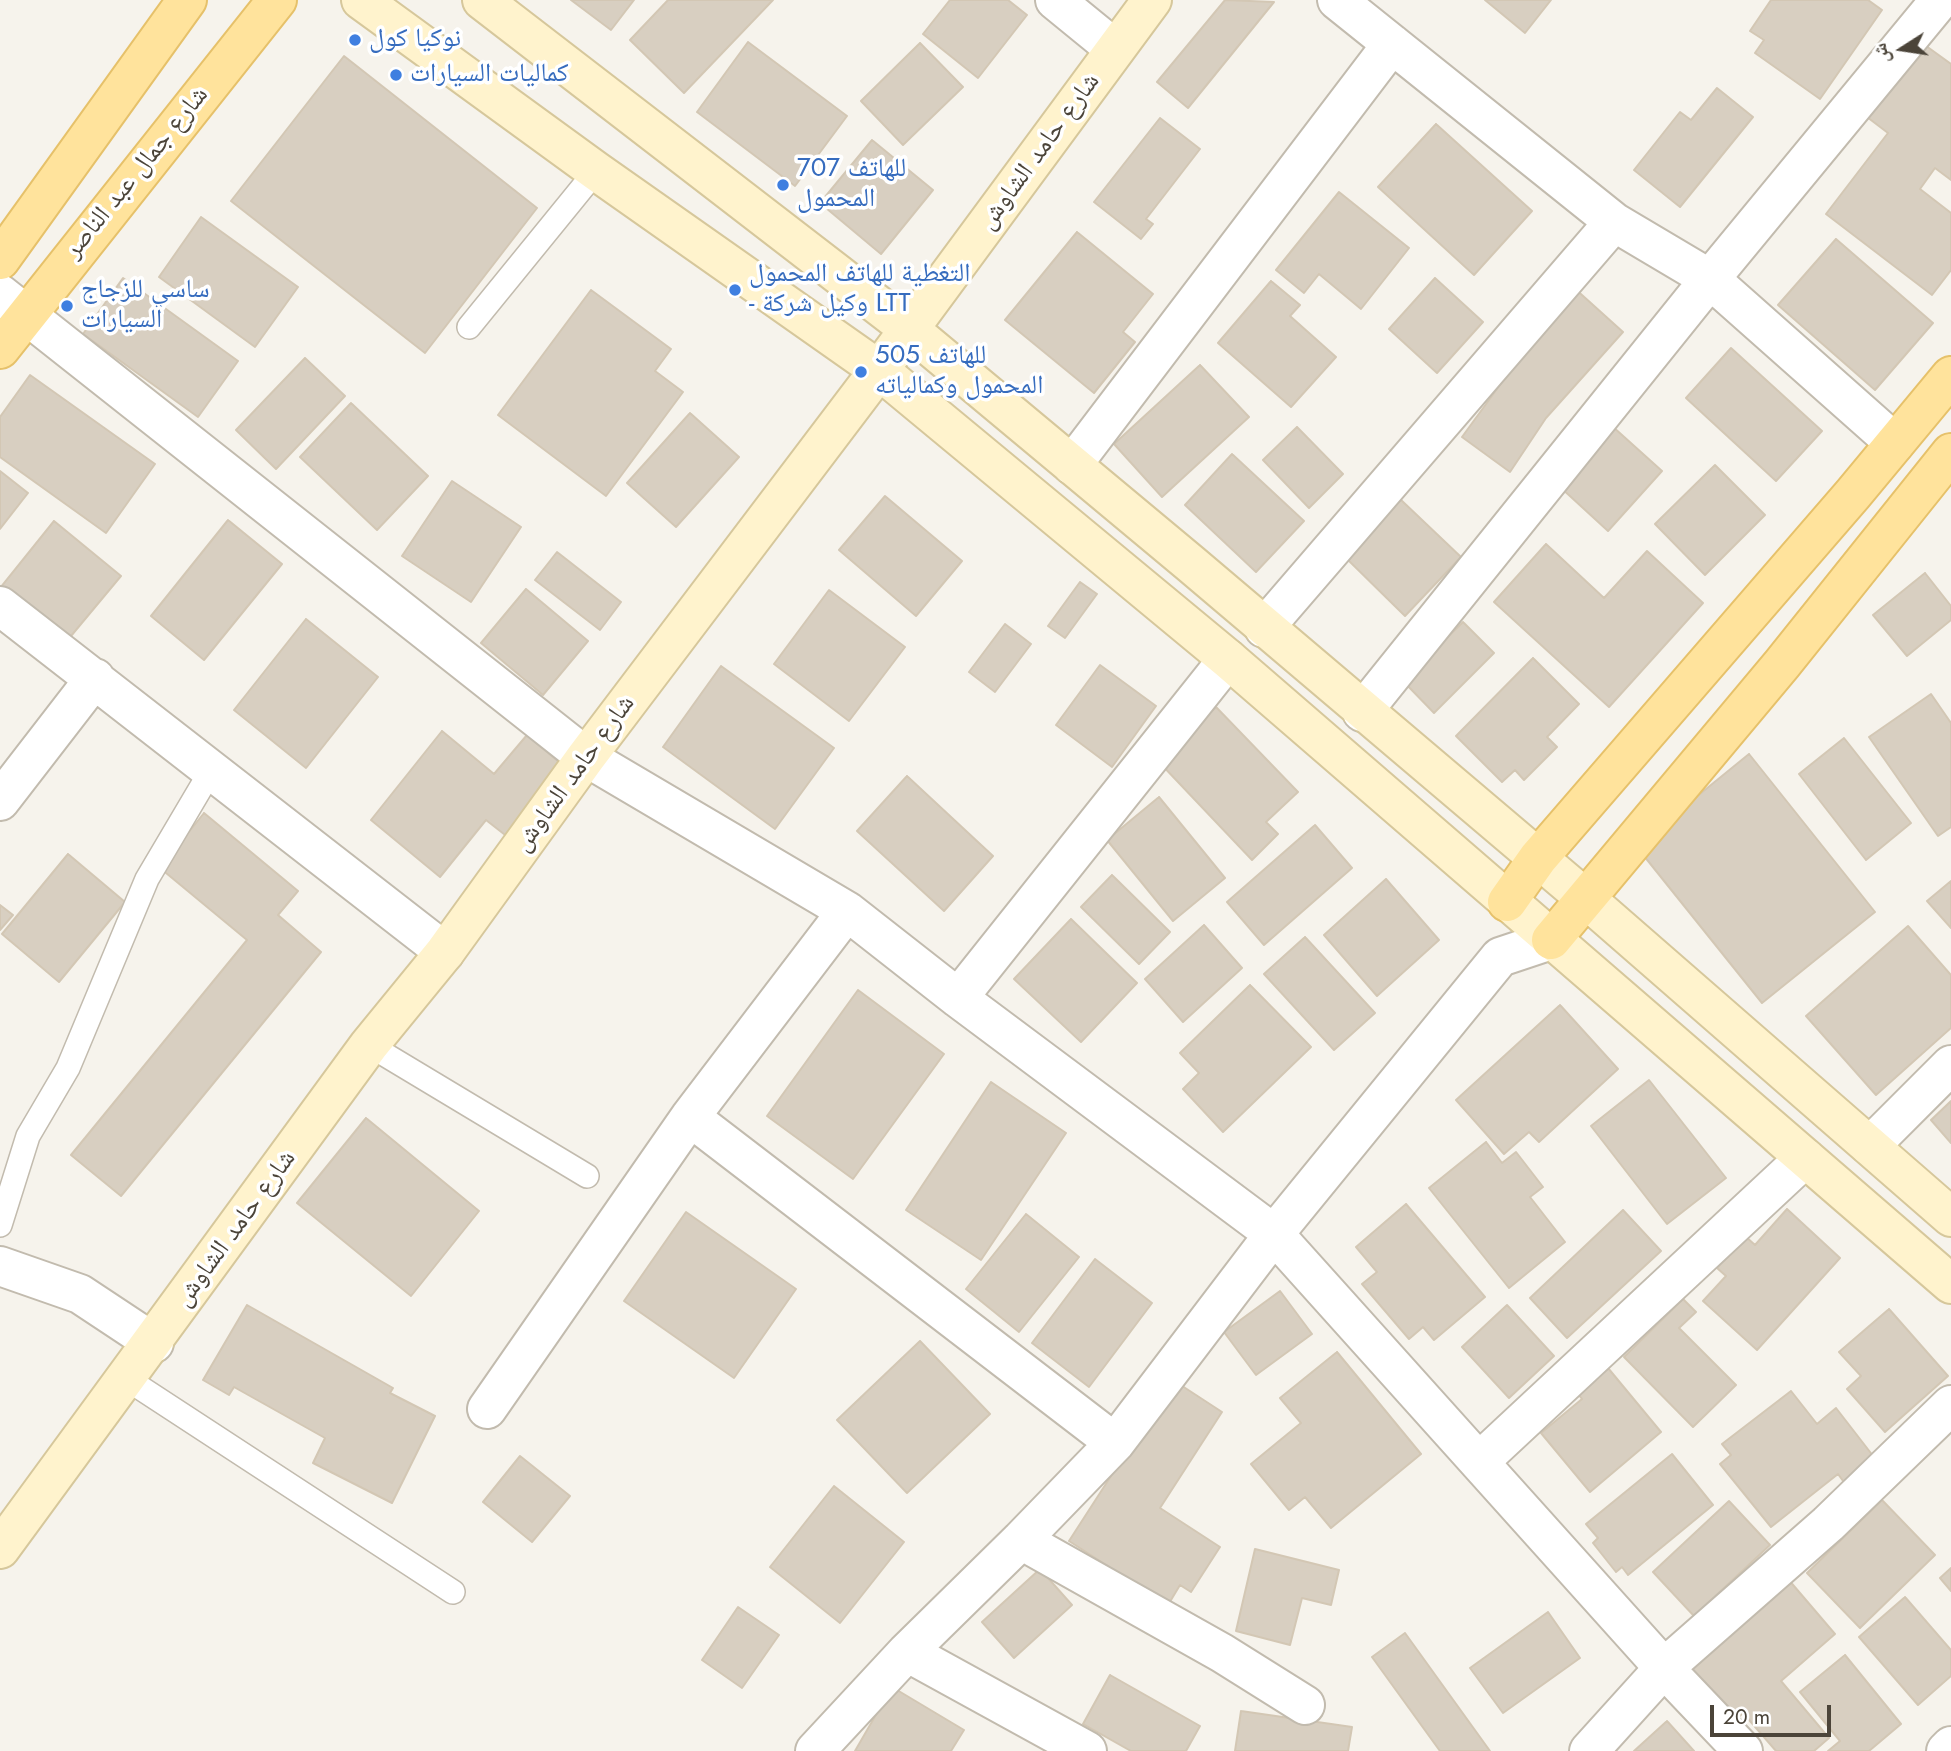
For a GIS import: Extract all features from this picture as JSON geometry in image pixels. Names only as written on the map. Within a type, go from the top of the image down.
[{"type":"main road","name":"شارع جمال عبد الناصر","points":[[0,260],[187,0]]},
{"type":"main road","name":"شارع جمال عبد الناصر","points":[[0,349],[12,304],[277,0]]},
{"type":"main road","points":[[360,0],[596,171],[879,370],[1228,659],[1951,1284]]},
{"type":"main road","points":[[482,0],[909,329],[1585,898],[1951,1217]]},
{"type":"main road","name":"شارع حامد الشاوش","points":[[0,1549],[154,1343],[369,1045],[445,952],[586,757],[879,370],[1152,0]]},
{"type":"main road","points":[[1507,902],[1538,858],[1949,382]]},
{"type":"main road","points":[[1551,940],[1782,664],[1951,453]]},
{"type":"street","points":[[1055,0],[1115,49]]},
{"type":"street","points":[[1337,0],[1614,222],[1710,279],[1895,443]]},
{"type":"street","points":[[1362,712],[1710,279],[1940,0]]},
{"type":"street","points":[[1072,465],[1392,44]]},
{"type":"street","points":[[1264,628],[1614,222]]},
{"type":"street","points":[[12,304],[586,757],[847,911],[958,998],[1274,1234],[1664,1668],[1743,1751]]},
{"type":"street","points":[[0,606],[445,952]]},
{"type":"street","points":[[958,998],[1228,659]]},
{"type":"street","points":[[0,801],[95,678]]},
{"type":"street","points":[[815,1751],[907,1652],[1115,1443],[1274,1234],[1500,957],[1507,902]]},
{"type":"street","points":[[487,1409],[690,1117],[847,911]]},
{"type":"street","points":[[1500,957],[1551,940]]},
{"type":"street","points":[[1870,1146],[1951,1065]]},
{"type":"street","points":[[690,1117],[1115,1443]]},
{"type":"street","points":[[1480,1461],[1805,1158]]},
{"type":"street","points":[[0,1266],[80,1294],[154,1343]]},
{"type":"street","points":[[1589,1751],[1664,1668],[1828,1524],[1951,1405]]},
{"type":"street","points":[[1021,1540],[1222,1653],[1305,1704]]},
{"type":"street","points":[[907,1652],[1087,1751]]},
{"type":"street","points":[[1946,1751],[1951,1745]]},
{"type":"lane","points":[[469,327],[596,171]]},
{"type":"lane","points":[[0,1225],[28,1136],[68,1068],[147,879],[212,769]]},
{"type":"lane","points":[[369,1045],[587,1176]]},
{"type":"lane","points":[[127,1379],[453,1592]]},
{"type":"building","points":[[571,0],[634,0],[611,30]]},
{"type":"building","points":[[668,0],[773,0],[684,93],[630,40]]},
{"type":"building","points":[[950,0],[1008,0],[1027,15],[978,78],[923,34]]},
{"type":"building","points":[[1225,0],[1274,2],[1188,108],[1157,82]]},
{"type":"building","points":[[1485,0],[1551,0],[1525,33]]},
{"type":"building","points":[[1771,0],[1868,0],[1882,10],[1820,99],[1755,53],[1764,40],[1750,31]]},
{"type":"building","points":[[748,42],[847,116],[795,186],[697,112]]},
{"type":"building","points":[[920,43],[963,87],[903,145],[861,101]]},
{"type":"building","points":[[1922,43],[1951,64],[1951,180],[1935,168],[1920,189],[1951,213],[1951,270],[1932,295],[1826,214],[1888,133],[1867,117]]},
{"type":"building","points":[[344,56],[537,208],[425,353],[231,201]]},
{"type":"building","points":[[1717,88],[1753,117],[1680,207],[1634,170],[1680,112],[1691,120]]},
{"type":"building","points":[[1160,118],[1200,149],[1146,219],[1153,224],[1141,239],[1094,202]]},
{"type":"building","points":[[1436,124],[1532,211],[1474,275],[1378,187]]},
{"type":"building","points":[[872,140],[933,190],[881,254],[820,203]]},
{"type":"building","points":[[1339,192],[1409,248],[1361,309],[1319,274],[1304,293],[1276,270]]},
{"type":"building","points":[[201,217],[298,287],[255,347],[159,277]]},
{"type":"building","points":[[1077,232],[1153,294],[1123,332],[1135,342],[1094,393],[1005,320]]},
{"type":"building","points":[[1836,239],[1933,323],[1875,390],[1778,305]]},
{"type":"building","points":[[123,278],[238,361],[198,417],[83,334]]},
{"type":"building","points":[[1435,278],[1483,322],[1437,373],[1389,329]]},
{"type":"building","points":[[1271,281],[1300,305],[1290,316],[1336,357],[1291,407],[1218,343]]},
{"type":"building","points":[[1572,286],[1623,332],[1546,418],[1510,472],[1462,437]]},
{"type":"building","points":[[591,290],[671,349],[655,371],[683,392],[606,496],[498,415]]},
{"type":"building","points":[[1731,348],[1822,431],[1776,481],[1686,398]]},
{"type":"building","points":[[305,358],[345,396],[276,469],[236,430]]},
{"type":"building","points":[[1200,365],[1249,417],[1162,497],[1114,444]]},
{"type":"building","points":[[30,375],[155,464],[106,533],[0,457],[0,417]]},
{"type":"building","points":[[351,403],[428,476],[377,530],[300,457]]},
{"type":"building","points":[[690,413],[739,457],[676,527],[627,483]]},
{"type":"building","points":[[1612,426],[1662,471],[1608,531],[1559,486]]},
{"type":"building","points":[[1297,427],[1343,474],[1309,508],[1263,460]]},
{"type":"building","points":[[1232,454],[1304,521],[1256,572],[1185,505]]},
{"type":"building","points":[[1715,465],[1765,515],[1705,575],[1655,524]]},
{"type":"building","points":[[0,471],[28,493],[0,529]]},
{"type":"building","points":[[452,481],[521,527],[471,602],[402,556]]},
{"type":"building","points":[[885,496],[962,561],[916,616],[839,550]]},
{"type":"building","points":[[1400,499],[1461,557],[1405,616],[1345,557]]},
{"type":"building","points":[[228,520],[282,564],[204,660],[151,616]]},
{"type":"building","points":[[54,521],[121,576],[66,642],[0,588]]},
{"type":"building","points":[[1546,544],[1604,598],[1647,551],[1703,603],[1609,707],[1494,602]]},
{"type":"building","points":[[557,552],[621,602],[600,630],[535,580]]},
{"type":"building","points":[[1925,573],[1951,606],[1951,620],[1907,656],[1873,615]]},
{"type":"building","points":[[1080,582],[1097,594],[1065,638],[1048,626]]},
{"type":"building","points":[[526,589],[588,641],[543,695],[481,643]]},
{"type":"building","points":[[829,590],[905,647],[849,721],[774,664]]},
{"type":"building","points":[[306,619],[378,677],[306,768],[234,710]]},
{"type":"building","points":[[1463,622],[1494,653],[1434,713],[1403,681]]},
{"type":"building","points":[[1005,624],[1031,644],[995,692],[969,672]]},
{"type":"building","points":[[1533,658],[1579,704],[1547,737],[1557,747],[1524,780],[1515,770],[1502,782],[1456,736]]},
{"type":"building","points":[[1100,665],[1156,706],[1112,767],[1056,725]]},
{"type":"building","points":[[721,666],[834,748],[775,829],[663,747]]},
{"type":"building","points":[[1931,694],[1951,723],[1951,827],[1938,836],[1869,737]]},
{"type":"building","points":[[1216,707],[1298,792],[1266,822],[1278,834],[1252,860],[1159,762]]},
{"type":"building","points":[[442,731],[494,774],[527,735],[566,768],[509,838],[486,820],[440,877],[371,820]]},
{"type":"building","points":[[1844,738],[1911,823],[1866,860],[1799,774]]},
{"type":"building","points":[[1749,754],[1875,912],[1762,1003],[1636,846]]},
{"type":"building","points":[[907,776],[993,856],[944,911],[857,831]]},
{"type":"building","points":[[1159,797],[1225,878],[1173,921],[1107,840]]},
{"type":"building","points":[[204,813],[298,891],[278,915],[321,952],[121,1196],[71,1155],[247,940],[160,868]]},
{"type":"building","points":[[1315,825],[1352,868],[1264,945],[1227,902]]},
{"type":"building","points":[[68,854],[125,902],[59,982],[2,934]]},
{"type":"building","points":[[1112,875],[1170,932],[1139,964],[1081,907]]},
{"type":"building","points":[[1386,879],[1439,940],[1377,996],[1324,935]]},
{"type":"building","points":[[1951,881],[1951,928],[1927,901]]},
{"type":"building","points":[[0,905],[13,915],[0,930]]},
{"type":"building","points":[[1071,919],[1137,983],[1081,1042],[1014,979]]},
{"type":"building","points":[[1204,925],[1242,968],[1183,1022],[1145,979]]},
{"type":"building","points":[[1908,926],[1951,975],[1951,1028],[1876,1095],[1806,1016]]},
{"type":"building","points":[[1305,937],[1375,1013],[1334,1050],[1264,974]]},
{"type":"building","points":[[1250,985],[1311,1047],[1223,1132],[1183,1089],[1199,1073],[1180,1053]]},
{"type":"building","points":[[858,990],[944,1054],[853,1179],[767,1116]]},
{"type":"building","points":[[1560,1005],[1618,1069],[1539,1142],[1529,1132],[1504,1154],[1456,1100]]},
{"type":"building","points":[[1649,1080],[1726,1178],[1667,1224],[1591,1126]]},
{"type":"building","points":[[991,1082],[1066,1133],[981,1260],[906,1210]]},
{"type":"building","points":[[1951,1101],[1951,1143],[1931,1120]]},
{"type":"building","points":[[366,1118],[479,1211],[411,1296],[297,1203]]},
{"type":"building","points":[[1486,1142],[1502,1163],[1516,1152],[1543,1187],[1530,1197],[1565,1242],[1509,1288],[1429,1188]]},
{"type":"building","points":[[1406,1204],[1485,1297],[1434,1340],[1423,1327],[1409,1339],[1362,1284],[1377,1272],[1356,1247]]},
{"type":"building","points":[[1787,1209],[1840,1258],[1757,1350],[1703,1301],[1726,1276],[1717,1268],[1745,1236],[1755,1245]]},
{"type":"building","points":[[1623,1210],[1661,1251],[1567,1338],[1530,1298]]},
{"type":"building","points":[[686,1212],[796,1289],[734,1378],[624,1301]]},
{"type":"building","points":[[1026,1214],[1079,1257],[1019,1332],[966,1289]]},
{"type":"building","points":[[1095,1259],[1152,1303],[1089,1387],[1032,1343]]},
{"type":"building","points":[[1280,1291],[1312,1334],[1256,1375],[1224,1332]]},
{"type":"building","points":[[1683,1299],[1696,1312],[1679,1328],[1736,1385],[1693,1427],[1624,1357]]},
{"type":"building","points":[[247,1305],[393,1388],[390,1393],[435,1416],[392,1503],[313,1463],[325,1438],[234,1387],[229,1395],[203,1380]]},
{"type":"building","points":[[1507,1305],[1554,1356],[1509,1398],[1462,1347]]},
{"type":"building","points":[[1889,1309],[1948,1376],[1885,1432],[1847,1389],[1861,1376],[1839,1352]]},
{"type":"building","points":[[920,1341],[990,1414],[907,1493],[837,1420]]},
{"type":"building","points":[[1337,1352],[1421,1454],[1331,1528],[1305,1497],[1289,1510],[1251,1464],[1301,1423],[1280,1398]]},
{"type":"building","points":[[1608,1368],[1661,1432],[1590,1492],[1541,1433],[1582,1399],[1578,1394]]},
{"type":"building","points":[[1173,1380],[1222,1412],[1160,1508],[1220,1547],[1191,1592],[1180,1585],[1168,1605],[1069,1541]]},
{"type":"building","points":[[1791,1391],[1817,1424],[1836,1408],[1877,1461],[1846,1485],[1838,1474],[1771,1527],[1720,1464],[1731,1455],[1722,1444]]},
{"type":"building","points":[[1672,1454],[1713,1505],[1628,1575],[1622,1567],[1616,1572],[1593,1543],[1598,1538],[1586,1524]]},
{"type":"building","points":[[520,1456],[570,1496],[532,1542],[483,1502]]},
{"type":"building","points":[[834,1486],[904,1542],[840,1623],[770,1567]]},
{"type":"building","points":[[1882,1500],[1935,1555],[1860,1628],[1807,1573]]},
{"type":"building","points":[[1729,1501],[1770,1545],[1694,1616],[1653,1572]]},
{"type":"building","points":[[1255,1549],[1339,1570],[1331,1605],[1302,1598],[1290,1645],[1236,1631]]},
{"type":"building","points":[[1951,1568],[1951,1591],[1940,1578]]},
{"type":"building","points":[[1040,1569],[1072,1605],[1014,1658],[982,1622]]},
{"type":"building","points":[[1782,1572],[1835,1634],[1781,1681],[1829,1738],[1814,1751],[1776,1751],[1743,1713],[1734,1721],[1681,1659]]},
{"type":"building","points":[[1905,1597],[1951,1650],[1951,1676],[1918,1705],[1859,1637]]},
{"type":"building","points":[[738,1607],[779,1635],[742,1688],[702,1660]]},
{"type":"building","points":[[1548,1612],[1580,1658],[1503,1713],[1470,1668]]},
{"type":"building","points":[[1405,1633],[1490,1751],[1440,1751],[1372,1657]]},
{"type":"building","points":[[1845,1655],[1901,1724],[1869,1751],[1828,1751],[1840,1741],[1800,1692]]},
{"type":"building","points":[[1110,1675],[1200,1726],[1186,1751],[1131,1751],[1083,1724]]},
{"type":"building","points":[[892,1687],[964,1730],[951,1751],[855,1751]]},
{"type":"building","points":[[1241,1711],[1352,1727],[1348,1751],[1235,1751]]},
{"type":"building","points":[[1667,1721],[1694,1751],[1634,1751]]},
{"type":"place","name":"نوكيا كول","points":[[355,40]]},
{"type":"place","name":"كماليات السيارات","points":[[396,75]]},
{"type":"place","name":"707 للهاتف المحمول","points":[[783,185]]},
{"type":"place","name":"التغطية للهاتف المحمول - وكيل شركة LTT","points":[[735,290]]},
{"type":"place","name":"ساسي للزجاج السيارات","points":[[67,306]]},
{"type":"place","name":"505 للهاتف المحمول وكمالياته","points":[[861,372]]}]
